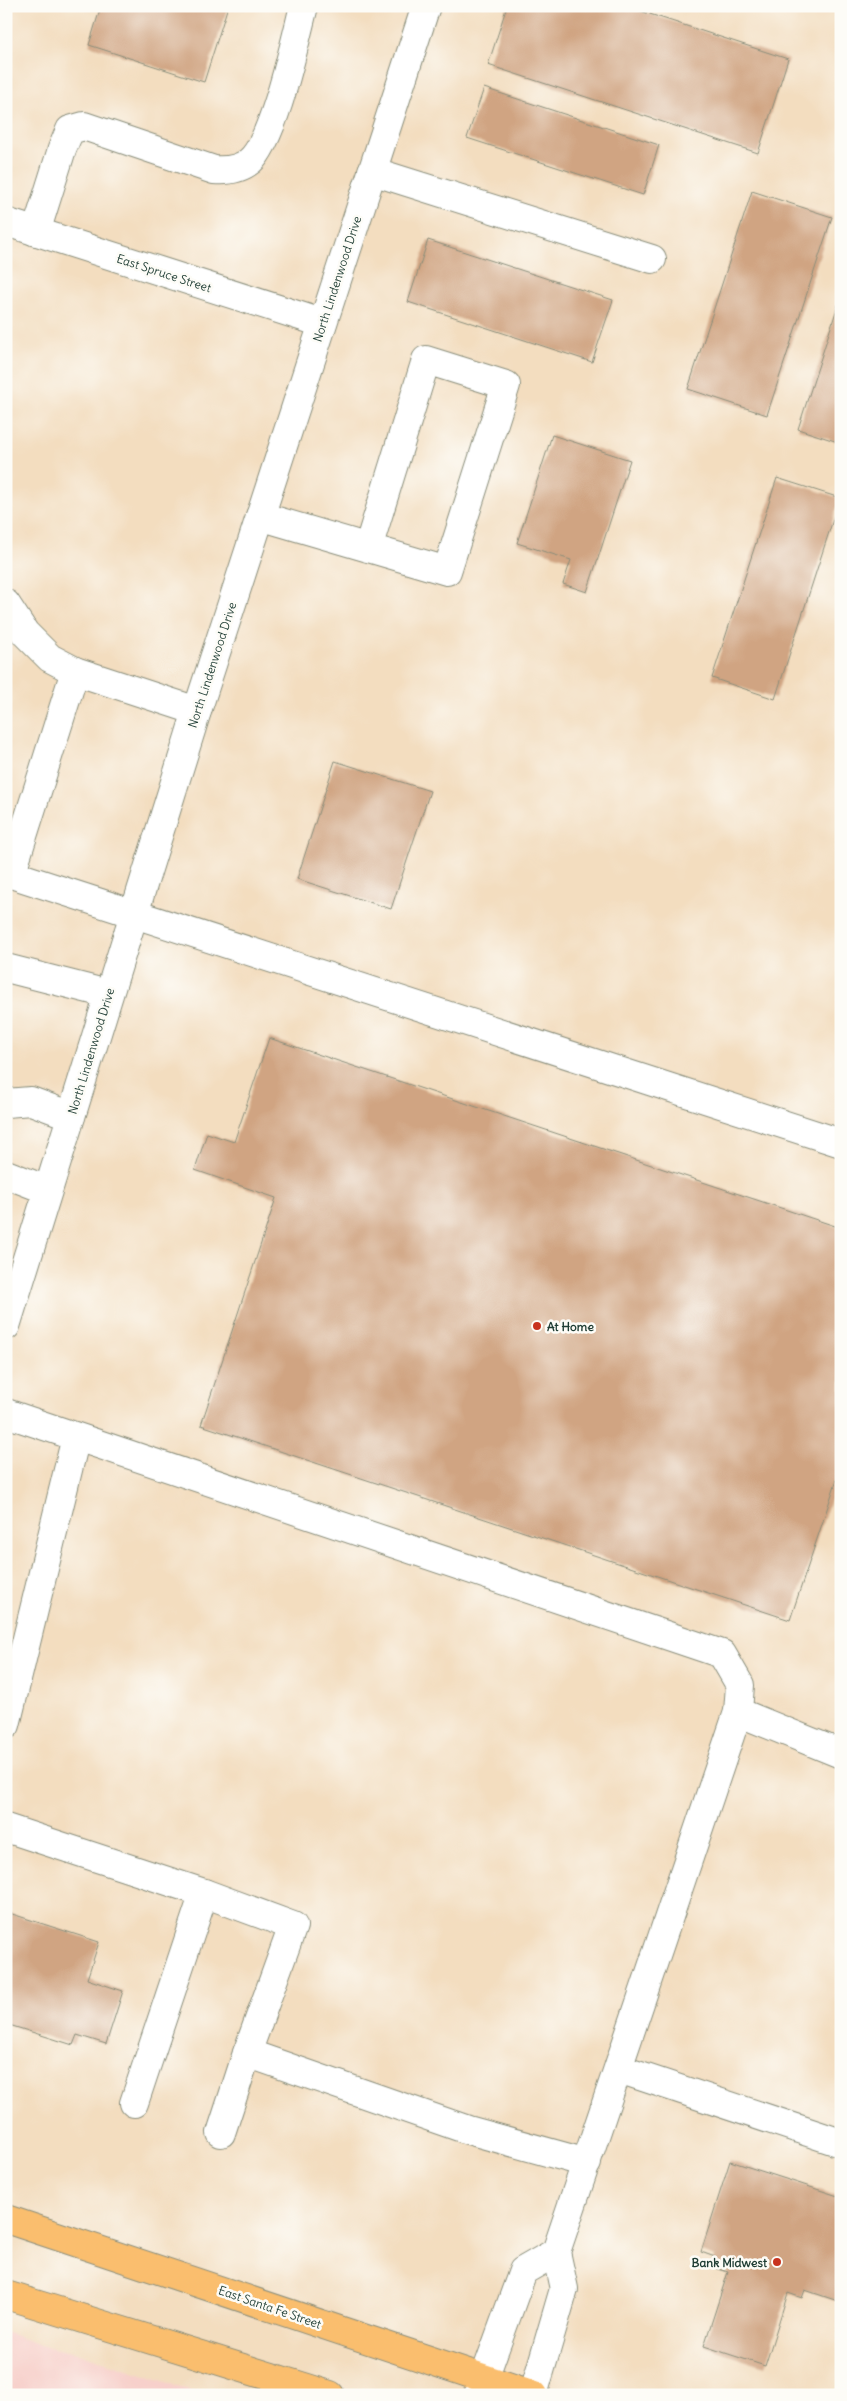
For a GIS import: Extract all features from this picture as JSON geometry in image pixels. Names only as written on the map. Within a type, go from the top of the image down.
[{"type":"main road","name":"East Santa Fe Street","points":[[6,2218],[480,2387],[533,2395]]},
{"type":"main road","points":[[6,2295],[330,2395]]},
{"type":"street","points":[[36,232],[70,130],[84,126],[214,170],[233,170],[249,162],[260,150],[273,118],[304,6]]},
{"type":"street","name":"North Lindenwood Drive","points":[[6,1326],[133,913],[372,171],[419,8]]},
{"type":"street","points":[[372,171],[652,259]]},
{"type":"street","name":"East Spruce Street","points":[[6,222],[322,323]]},
{"type":"street","points":[[260,516],[368,548],[447,571],[506,385],[426,360],[368,548]]},
{"type":"street","points":[[6,604],[25,633],[50,658],[75,671],[198,711]]},
{"type":"street","points":[[75,671],[9,873],[841,1143]]},
{"type":"street","points":[[6,968],[108,994]]},
{"type":"street","points":[[6,1103],[31,1101],[71,1116]]},
{"type":"street","points":[[6,1174],[47,1190]]},
{"type":"street","points":[[6,1413],[722,1654],[740,1685],[738,1712],[556,2252],[564,2289],[533,2395]]},
{"type":"street","points":[[6,1725],[76,1437]]},
{"type":"street","points":[[738,1712],[841,1754]]},
{"type":"street","points":[[6,1828],[204,1894],[293,1926],[247,2053],[222,2132]]},
{"type":"street","points":[[134,2104],[204,1894]]},
{"type":"street","points":[[247,2053],[468,2130],[587,2163]]},
{"type":"street","points":[[619,2069],[841,2142]]},
{"type":"street","points":[[480,2387],[523,2271],[556,2252]]},
{"type":"shaded area","points":[[6,2332],[40,2345],[82,2354],[205,2395],[6,2395]]},
{"type":"building","points":[[101,6],[228,6],[204,82],[89,45]]},
{"type":"building","points":[[507,6],[625,6],[788,59],[758,153],[488,65]]},
{"type":"building","points":[[484,88],[659,145],[643,195],[467,138]]},
{"type":"building","points":[[752,191],[832,217],[767,415],[688,389]]},
{"type":"building","points":[[428,240],[613,300],[592,362],[408,302]]},
{"type":"building","points":[[841,299],[841,443],[798,429]]},
{"type":"building","points":[[552,435],[630,460],[587,592],[563,584],[571,560],[517,543]]},
{"type":"building","points":[[777,478],[840,498],[775,699],[712,678]]},
{"type":"building","points":[[335,761],[430,791],[391,909],[297,879]]},
{"type":"building","name":"At Home","points":[[269,1038],[841,1228],[841,1467],[790,1620],[201,1425],[276,1198],[195,1170],[207,1133],[234,1142]]},
{"type":"building","points":[[6,1912],[99,1942],[87,1979],[123,1991],[106,2044],[77,2035],[73,2045],[6,2024]]},
{"type":"building","name":"Bank Midwest","points":[[730,2161],[841,2197],[841,2302],[805,2290],[802,2298],[788,2293],[765,2366],[704,2346],[728,2272],[712,2267],[715,2257],[701,2252]]},
{"type":"place","name":"At Home","points":[[537,1326]]},
{"type":"place","name":"Bank Midwest","points":[[777,2262]]}]
